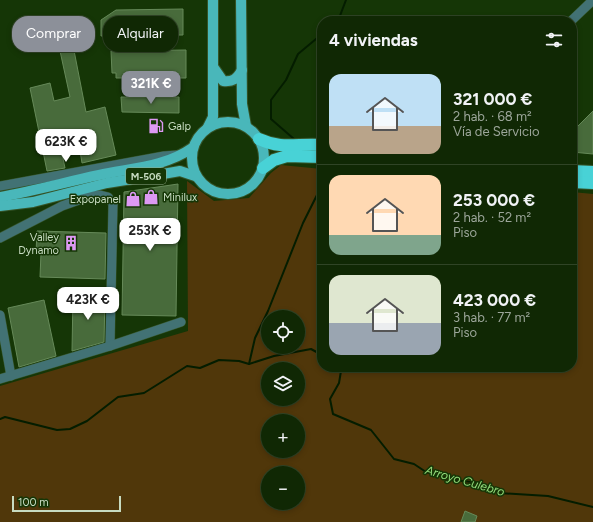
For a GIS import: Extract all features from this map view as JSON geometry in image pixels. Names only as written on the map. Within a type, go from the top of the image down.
[{"type":"highway","points":[[259,139],[272,145],[280,146],[317,145]]},
{"type":"highway","points":[[263,168],[274,160],[287,156],[317,157]]},
{"type":"highway","points":[[577,171],[593,172]]},
{"type":"highway","points":[[577,182],[593,183]]},
{"type":"main road","points":[[208,127],[213,116],[213,0]]},
{"type":"main road","points":[[241,0],[242,104],[246,126]]},
{"type":"main road","points":[[214,68],[223,81],[230,82],[237,79],[242,70]]},
{"type":"main road","points":[[192,148],[191,162],[195,176],[204,187],[217,194],[232,195],[246,191],[257,181],[263,168],[264,153],[259,139],[246,126],[233,122],[220,122],[208,127]]},
{"type":"main road","name":"M-506","points":[[0,197],[119,170],[168,161],[182,155],[192,148],[196,140],[208,127]]},
{"type":"main road","name":"M-506","points":[[0,206],[33,202],[107,183],[180,171],[195,176]]},
{"type":"street","points":[[576,16],[593,0]]},
{"type":"street","points":[[0,186],[164,156],[182,155]]},
{"type":"street","points":[[3,235],[27,225],[62,206],[90,196],[100,195],[108,197],[113,204],[110,346]]},
{"type":"street","points":[[0,315],[11,376]]},
{"type":"street","points":[[0,379],[110,346],[180,322]]},
{"type":"shaded area","points":[[281,165],[317,169],[317,372],[577,372],[577,192],[593,194],[593,522],[0,522],[0,386],[188,331],[187,181],[214,201],[249,198],[271,173]]},
{"type":"building","points":[[183,9],[183,35],[178,35],[178,16],[107,16],[116,10]]},
{"type":"building","points":[[103,19],[103,36],[101,36],[101,20]]},
{"type":"building","points":[[178,50],[186,50],[186,78],[116,78],[116,73],[112,73],[111,52],[178,52]]},
{"type":"building","points":[[60,52],[74,52],[86,112],[105,107],[116,155],[82,163],[79,145],[61,149],[65,168],[47,171],[30,88],[50,83],[54,101],[70,97]]},
{"type":"building","points":[[121,97],[179,97],[179,113],[122,112]]},
{"type":"building","points":[[593,111],[593,154],[577,152],[577,127]]},
{"type":"building","points":[[178,184],[176,316],[122,315],[124,192]]},
{"type":"building","points":[[37,231],[106,233],[105,279],[40,277],[41,253],[36,253]]},
{"type":"building","points":[[73,295],[105,295],[104,342],[72,351]]},
{"type":"building","points":[[44,300],[56,356],[19,367],[8,308]]},
{"type":"building","points":[[465,511],[477,516],[475,522],[461,522]]},
{"type":"waterway","points":[[340,16],[346,0]]},
{"type":"waterway","points":[[294,139],[271,119],[271,100],[286,80],[298,54],[317,38]]},
{"type":"waterway","points":[[249,364],[255,338],[268,311],[303,223],[317,195]]},
{"type":"waterway","name":"Arroyo Culebro","points":[[0,419],[5,417],[57,430],[70,429],[87,421],[118,397],[144,393],[187,366],[200,368],[219,360],[239,361],[249,364],[274,356],[311,349],[317,352]]},
{"type":"waterway","name":"Arroyo Culebro","points":[[341,372],[339,383],[330,399],[333,414],[371,430],[394,459],[414,464],[426,472],[454,480],[481,483],[499,493],[548,496],[593,507]]},
{"type":"place","name":"Galp","points":[[156,126]]},
{"type":"place","name":"Minilux","points":[[151,197]]},
{"type":"place","name":"Expopanel","points":[[133,199]]},
{"type":"place","name":"Valley Dynamo","points":[[71,243]]}]
